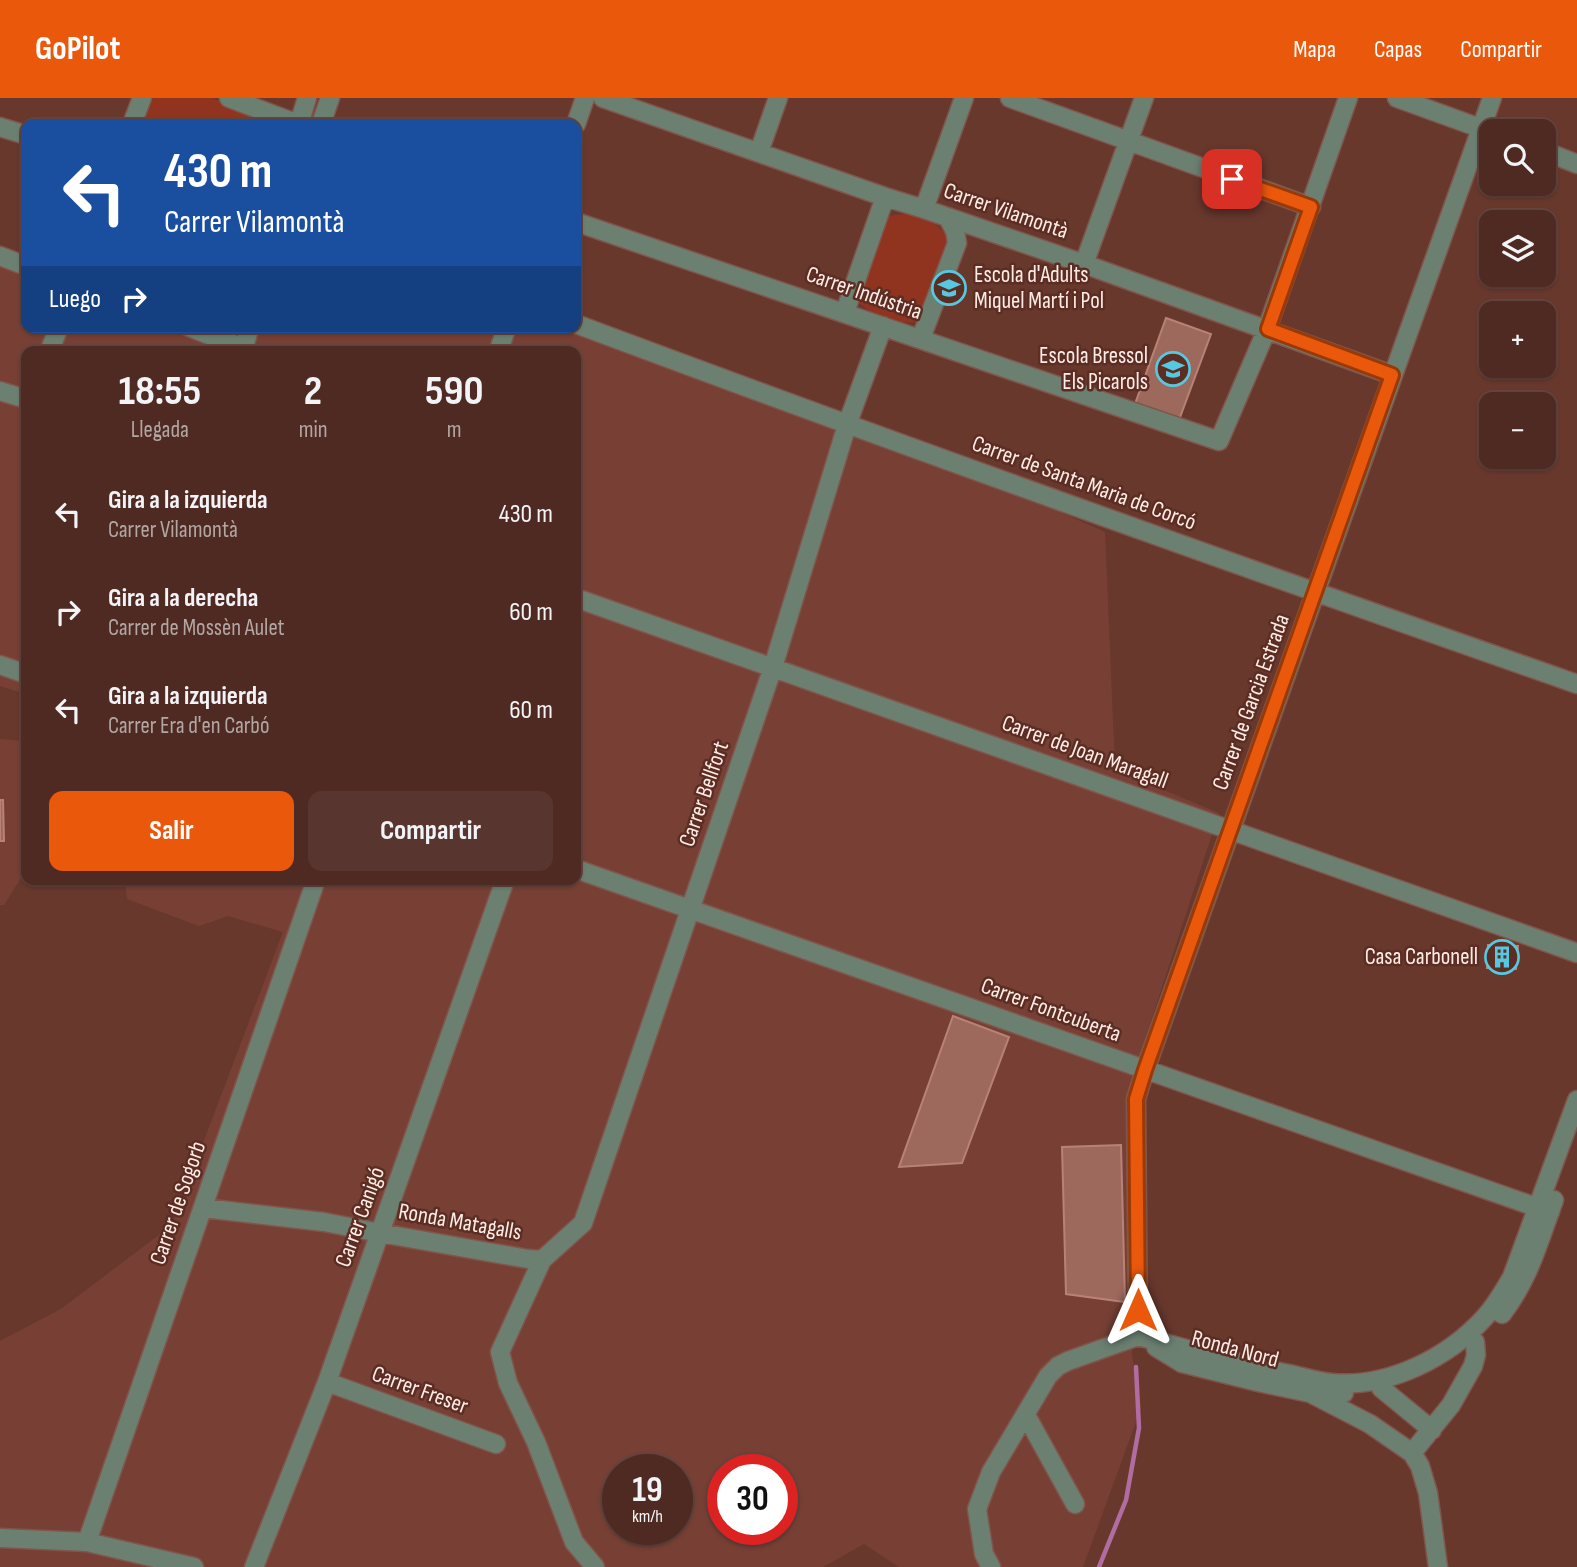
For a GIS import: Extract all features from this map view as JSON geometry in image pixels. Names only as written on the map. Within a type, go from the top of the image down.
[{"type":"street","points":[[134,119],[142,98]]},
{"type":"street","points":[[229,98],[285,119]]},
{"type":"street","points":[[300,119],[307,98]]},
{"type":"street","points":[[323,119],[330,98]]},
{"type":"street","points":[[578,119],[585,98]]},
{"type":"street","name":"Carrer Vilamontà","points":[[603,98],[885,197],[974,225],[1392,375]]},
{"type":"street","points":[[759,152],[778,98]]},
{"type":"street","points":[[924,209],[964,98]]},
{"type":"street","points":[[1010,98],[1311,207]]},
{"type":"street","points":[[1084,264],[1144,98]]},
{"type":"street","points":[[1268,329],[1348,98]]},
{"type":"street","points":[[1397,98],[1479,127]]},
{"type":"street","name":"Carrer de Garcia Estrada","points":[[1488,119],[1492,98]]},
{"type":"street","points":[[0,127],[21,133]]},
{"type":"street","name":"Carrer de Garcia Estrada","points":[[1138,1336],[1136,1099],[1392,375],[1479,148]]},
{"type":"street","points":[[1556,155],[1577,163]]},
{"type":"street","points":[[845,312],[885,197]]},
{"type":"street","points":[[921,338],[957,243],[955,231],[948,218]]},
{"type":"street","name":"Carrer Indústria","points":[[581,224],[1219,441],[1268,329]]},
{"type":"street","points":[[0,256],[21,264]]},
{"type":"street","name":"Carrer de Santa Maria de Corcó","points":[[581,326],[1315,593],[1577,684]]},
{"type":"street","name":"Carrer Bellfort","points":[[542,1260],[583,1223],[773,667],[848,425],[883,326]]},
{"type":"street","points":[[0,391],[21,397]]},
{"type":"street","name":"Carrer de Joan Maragall","points":[[581,600],[1577,953]]},
{"type":"street","points":[[0,665],[21,672]]},
{"type":"street","name":"Carrer Fontcuberta","points":[[581,871],[1544,1210]]},
{"type":"street","name":"Carrer de Sogorb","points":[[88,1542],[314,885]]},
{"type":"street","name":"Carrer Canigó","points":[[254,1567],[327,1382],[503,885]]},
{"type":"street","name":"Ronda Nord","points":[[1138,1336],[1182,1363],[1310,1393],[1348,1393],[1381,1388],[1425,1374],[1462,1354],[1499,1318],[1516,1294],[1530,1268],[1544,1210],[1577,1100]]},
{"type":"street","name":"Ronda Nord","points":[[1138,1336],[1262,1369],[1331,1383],[1358,1382],[1401,1373],[1430,1360],[1484,1318],[1500,1297],[1544,1210],[1577,1134]]},
{"type":"street","name":"Ronda Matagalls","points":[[203,1208],[324,1222],[542,1260]]},
{"type":"street","points":[[542,1260],[500,1352],[508,1383],[536,1442],[574,1542],[595,1567]]},
{"type":"street","points":[[991,1567],[984,1554],[977,1509],[991,1472],[1048,1376],[1058,1366],[1138,1336]]},
{"type":"street","points":[[1412,1453],[1451,1405],[1473,1366],[1475,1342]]},
{"type":"street","name":"Carrer Freser","points":[[327,1382],[496,1444]]},
{"type":"street","points":[[1381,1388],[1432,1430]]},
{"type":"street","points":[[1310,1393],[1370,1424],[1412,1453],[1420,1466],[1428,1493],[1438,1567]]},
{"type":"street","points":[[1026,1415],[1075,1504]]},
{"type":"street","points":[[0,1538],[88,1542],[194,1567]]},
{"type":"shaded area","points":[[153,98],[211,98],[272,119],[145,119]]},
{"type":"shaded area","points":[[904,214],[931,222],[951,239],[921,322],[886,319],[871,312],[856,300],[887,216]]},
{"type":"shaded area","points":[[0,249],[21,256],[21,333],[581,333],[581,330],[1039,490],[1051,508],[1105,532],[1115,770],[1219,813],[1141,1051],[1129,1101],[1132,1355],[1141,1408],[1083,1567],[899,1567],[864,1544],[823,1567],[0,1567],[0,1341],[61,1309],[172,1225],[283,932],[228,916],[199,926],[127,899],[126,885],[581,885],[581,346],[21,346],[21,692],[0,686]]},
{"type":"shaded area","points":[[0,739],[21,741],[21,878],[4,905],[0,905]]},
{"type":"building","name":"Escola Bressol Els Picarols","points":[[1166,318],[1211,334],[1179,420],[1135,404]]},
{"type":"building","points":[[0,800],[3,800],[4,841],[0,841]]},
{"type":"building","name":"Casa Carbonell","points":[[1488,945],[1518,946],[1516,969],[1487,968]]},
{"type":"building","points":[[953,1016],[1009,1037],[962,1163],[899,1167]]},
{"type":"building","points":[[1121,1145],[1125,1302],[1066,1294],[1062,1147]]},
{"type":"waterway","points":[[1099,1567],[1126,1500],[1139,1428],[1136,1367]]},
{"type":"place","name":"Escola d'Adults Miquel Martí i Pol","points":[[949,288]]},
{"type":"place","name":"Escola Bressol Els Picarols","points":[[1173,369]]},
{"type":"place","name":"Casa Carbonell","points":[[1502,957]]},
{"type":"route","points":[[1138,1310],[1136,1099],[1392,375],[1268,329],[1311,207],[1232,179]]}]
